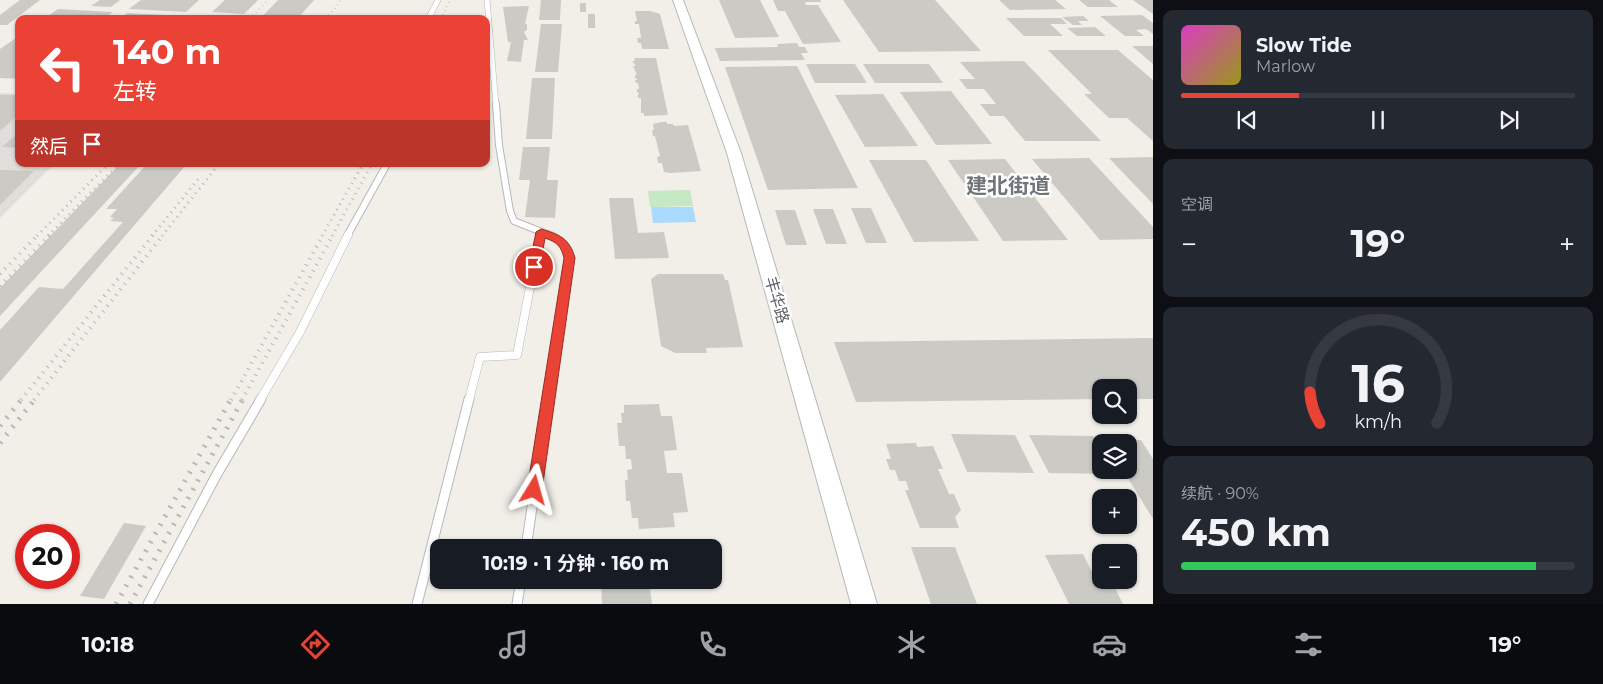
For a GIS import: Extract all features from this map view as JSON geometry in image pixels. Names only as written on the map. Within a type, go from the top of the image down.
[{"type":"street","name":"丰华路","points":[[678,0],[734,153],[864,604]]},
{"type":"lane","points":[[430,15],[438,0]]},
{"type":"lane","points":[[487,0],[489,15]]},
{"type":"lane","points":[[490,29],[499,145],[510,211],[514,221],[560,240],[567,249],[569,258],[527,539]]},
{"type":"lane","points":[[148,604],[217,474],[300,332],[352,228],[385,167]]},
{"type":"lane","points":[[417,604],[480,357],[517,355],[541,232]]},
{"type":"lane","points":[[517,604],[520,589]]},
{"type":"shaded area","points":[[0,93],[15,94],[15,167],[51,167],[0,218]]},
{"type":"green space","points":[[690,190],[693,206],[650,207],[648,191]]},
{"type":"water","points":[[651,207],[693,207],[696,222],[653,223]]},
{"type":"building","points":[[20,0],[40,0],[20,15],[15,15],[15,19],[7,25],[0,25],[0,15]]},
{"type":"building","points":[[100,0],[120,0],[111,7],[91,6]]},
{"type":"building","points":[[141,0],[199,0],[186,12],[129,9]]},
{"type":"building","points":[[225,0],[258,0],[244,14],[212,12]]},
{"type":"building","points":[[278,0],[314,0],[301,15],[264,15]]},
{"type":"building","points":[[541,0],[561,0],[560,20],[539,20]]},
{"type":"building","points":[[719,0],[760,0],[779,37],[735,38]]},
{"type":"building","points":[[773,0],[820,0],[822,2],[805,2],[806,5],[818,5],[841,42],[803,44],[785,11],[778,11]]},
{"type":"building","points":[[843,0],[935,0],[981,51],[879,52]]},
{"type":"building","points":[[999,0],[1055,0],[1066,9],[1010,10]]},
{"type":"building","points":[[1079,0],[1109,0],[1118,7],[1088,7]]},
{"type":"building","points":[[1133,0],[1153,0],[1153,14]]},
{"type":"building","points":[[580,3],[586,3],[586,12],[580,12]]},
{"type":"building","points":[[529,6],[525,24],[527,24],[527,30],[524,32],[528,40],[524,40],[521,62],[507,61],[511,42],[508,42],[503,7]]},
{"type":"building","points":[[58,9],[113,12],[109,15],[50,15]]},
{"type":"building","points":[[635,11],[650,11],[660,14],[669,49],[642,49],[641,43],[638,43],[637,38],[641,38],[639,24],[635,24],[635,21],[637,21]]},
{"type":"building","points":[[127,13],[166,15],[125,15]]},
{"type":"building","points":[[588,14],[595,14],[595,28],[588,28]]},
{"type":"building","points":[[1142,15],[1153,23],[1153,34],[1146,29],[1136,30],[1144,36],[1125,36],[1100,16]]},
{"type":"building","points":[[1083,16],[1089,21],[1078,21],[1082,25],[1073,25],[1062,17]]},
{"type":"building","points":[[1006,18],[1061,18],[1067,24],[1050,24],[1063,36],[1024,36]]},
{"type":"building","points":[[541,24],[562,24],[558,72],[535,72]]},
{"type":"building","points":[[1095,27],[1106,36],[1077,36],[1067,28]]},
{"type":"building","points":[[15,39],[15,79],[0,78],[0,49]]},
{"type":"building","points":[[797,43],[799,47],[805,47],[808,53],[801,53],[805,60],[720,61],[715,48],[778,47],[777,44]]},
{"type":"building","points":[[1132,46],[1153,46],[1153,64]]},
{"type":"building","points":[[1048,50],[1118,50],[1153,80],[1153,141],[1127,118],[1109,118],[1084,94],[1092,94]]},
{"type":"building","points":[[634,58],[656,58],[668,115],[644,116],[644,113],[641,113],[641,98],[638,98],[638,94],[640,94],[637,92],[637,89],[639,89],[638,83],[635,80],[638,80],[635,78],[635,75],[637,75],[633,66],[636,66],[632,61],[635,61]]},
{"type":"building","points":[[1024,61],[1101,141],[1025,141],[1004,116],[990,116],[980,104],[996,104],[984,89],[967,89],[959,79],[975,79],[960,62]]},
{"type":"building","points":[[806,64],[855,64],[867,83],[815,83]]},
{"type":"building","points":[[863,64],[929,64],[943,83],[875,83]]},
{"type":"building","points":[[797,66],[858,188],[768,190],[725,67]]},
{"type":"building","points":[[532,78],[555,78],[552,139],[526,139]]},
{"type":"building","points":[[951,91],[992,144],[936,145],[900,92]]},
{"type":"building","points":[[883,94],[918,146],[865,147],[835,95]]},
{"type":"building","points":[[0,95],[15,95],[15,118],[0,131]]},
{"type":"building","points":[[667,122],[667,124],[673,124],[674,126],[688,125],[701,171],[664,172],[662,163],[658,163],[657,157],[660,156],[652,130],[654,130],[653,124]]},
{"type":"building","points":[[15,136],[15,148],[2,147]]},
{"type":"building","points":[[523,147],[550,147],[547,180],[558,180],[555,218],[525,217],[530,180],[519,180]]},
{"type":"building","points":[[1153,157],[1153,204],[1109,158]]},
{"type":"building","points":[[1089,158],[1153,227],[1153,239],[1100,240],[1032,159]]},
{"type":"building","points":[[1005,159],[1068,240],[1003,241],[948,160]]},
{"type":"building","points":[[869,160],[926,160],[979,241],[914,242]]},
{"type":"building","points":[[117,167],[138,167],[0,316],[0,288]]},
{"type":"building","points":[[144,167],[184,167],[0,382],[0,330],[39,287],[63,289],[123,222],[110,221],[114,218],[110,217],[117,209],[106,209]]},
{"type":"building","points":[[0,170],[34,171],[0,205]]},
{"type":"building","points":[[609,198],[633,198],[638,233],[664,232],[669,258],[615,259]]},
{"type":"building","points":[[851,208],[871,208],[887,243],[866,243]]},
{"type":"building","points":[[813,209],[833,209],[847,244],[826,244]]},
{"type":"building","points":[[775,210],[795,210],[807,245],[786,245]]},
{"type":"building","points":[[658,274],[723,274],[725,280],[728,280],[743,347],[706,348],[707,353],[675,353],[661,346],[651,279]]},
{"type":"building","points":[[1153,338],[1153,399],[1137,399],[1137,379],[1092,379],[1092,399],[856,402],[834,342]]},
{"type":"building","points":[[659,404],[661,416],[672,416],[677,450],[664,451],[667,473],[682,473],[688,512],[673,513],[675,527],[639,529],[638,518],[632,518],[630,501],[626,501],[625,480],[628,480],[627,470],[632,469],[631,459],[626,459],[625,446],[619,446],[617,423],[622,423],[621,413],[624,413],[624,405]]},
{"type":"building","points":[[951,434],[1015,435],[1034,473],[967,472]]},
{"type":"building","points":[[1029,435],[1092,436],[1092,474],[1049,473]]},
{"type":"building","points":[[1137,440],[1141,440],[1153,459],[1153,519],[1137,493],[1137,489],[1135,489],[1129,479],[1137,479]]},
{"type":"building","points":[[916,443],[917,447],[933,446],[943,469],[938,469],[949,494],[954,494],[961,510],[955,517],[959,528],[920,528],[905,490],[909,490],[906,481],[899,481],[895,470],[890,470],[886,459],[891,459],[886,444]]},
{"type":"building","points":[[124,523],[146,526],[104,599],[80,596]]},
{"type":"building","points":[[911,547],[955,547],[977,604],[931,604]]},
{"type":"building","points":[[1083,554],[1092,572],[1092,589],[1116,589],[1123,604],[1069,604],[1045,555]]},
{"type":"building","points":[[601,589],[650,589],[652,604],[602,604]]},
{"type":"railway","points":[[254,15],[268,0]]},
{"type":"railway","points":[[329,15],[341,0]]},
{"type":"railway","points":[[443,15],[450,0]]},
{"type":"railway","points":[[37,236],[105,167]]},
{"type":"railway","points":[[48,236],[116,167]]},
{"type":"railway","points":[[162,236],[217,167]]},
{"type":"railway","points":[[322,236],[361,167]]},
{"type":"railway","points":[[332,236],[370,167]]},
{"type":"railway","points":[[152,236],[199,178]]},
{"type":"railway","points":[[0,274],[38,235]]},
{"type":"railway","points":[[0,286],[50,235]]},
{"type":"railway","points":[[21,400],[153,235]]},
{"type":"railway","points":[[34,400],[163,235]]},
{"type":"railway","points":[[231,400],[323,235]]},
{"type":"railway","points":[[242,400],[333,235]]},
{"type":"railway","points":[[0,426],[22,399]]},
{"type":"railway","points":[[0,443],[35,399]]},
{"type":"railway","points":[[116,604],[231,399]]},
{"type":"railway","points":[[130,604],[243,399]]},
{"type":"district","name":"建北街道","points":[[1008,185]]},
{"type":"route","points":[[534,267],[541,232],[560,240],[567,249],[569,258],[534,490]]}]
